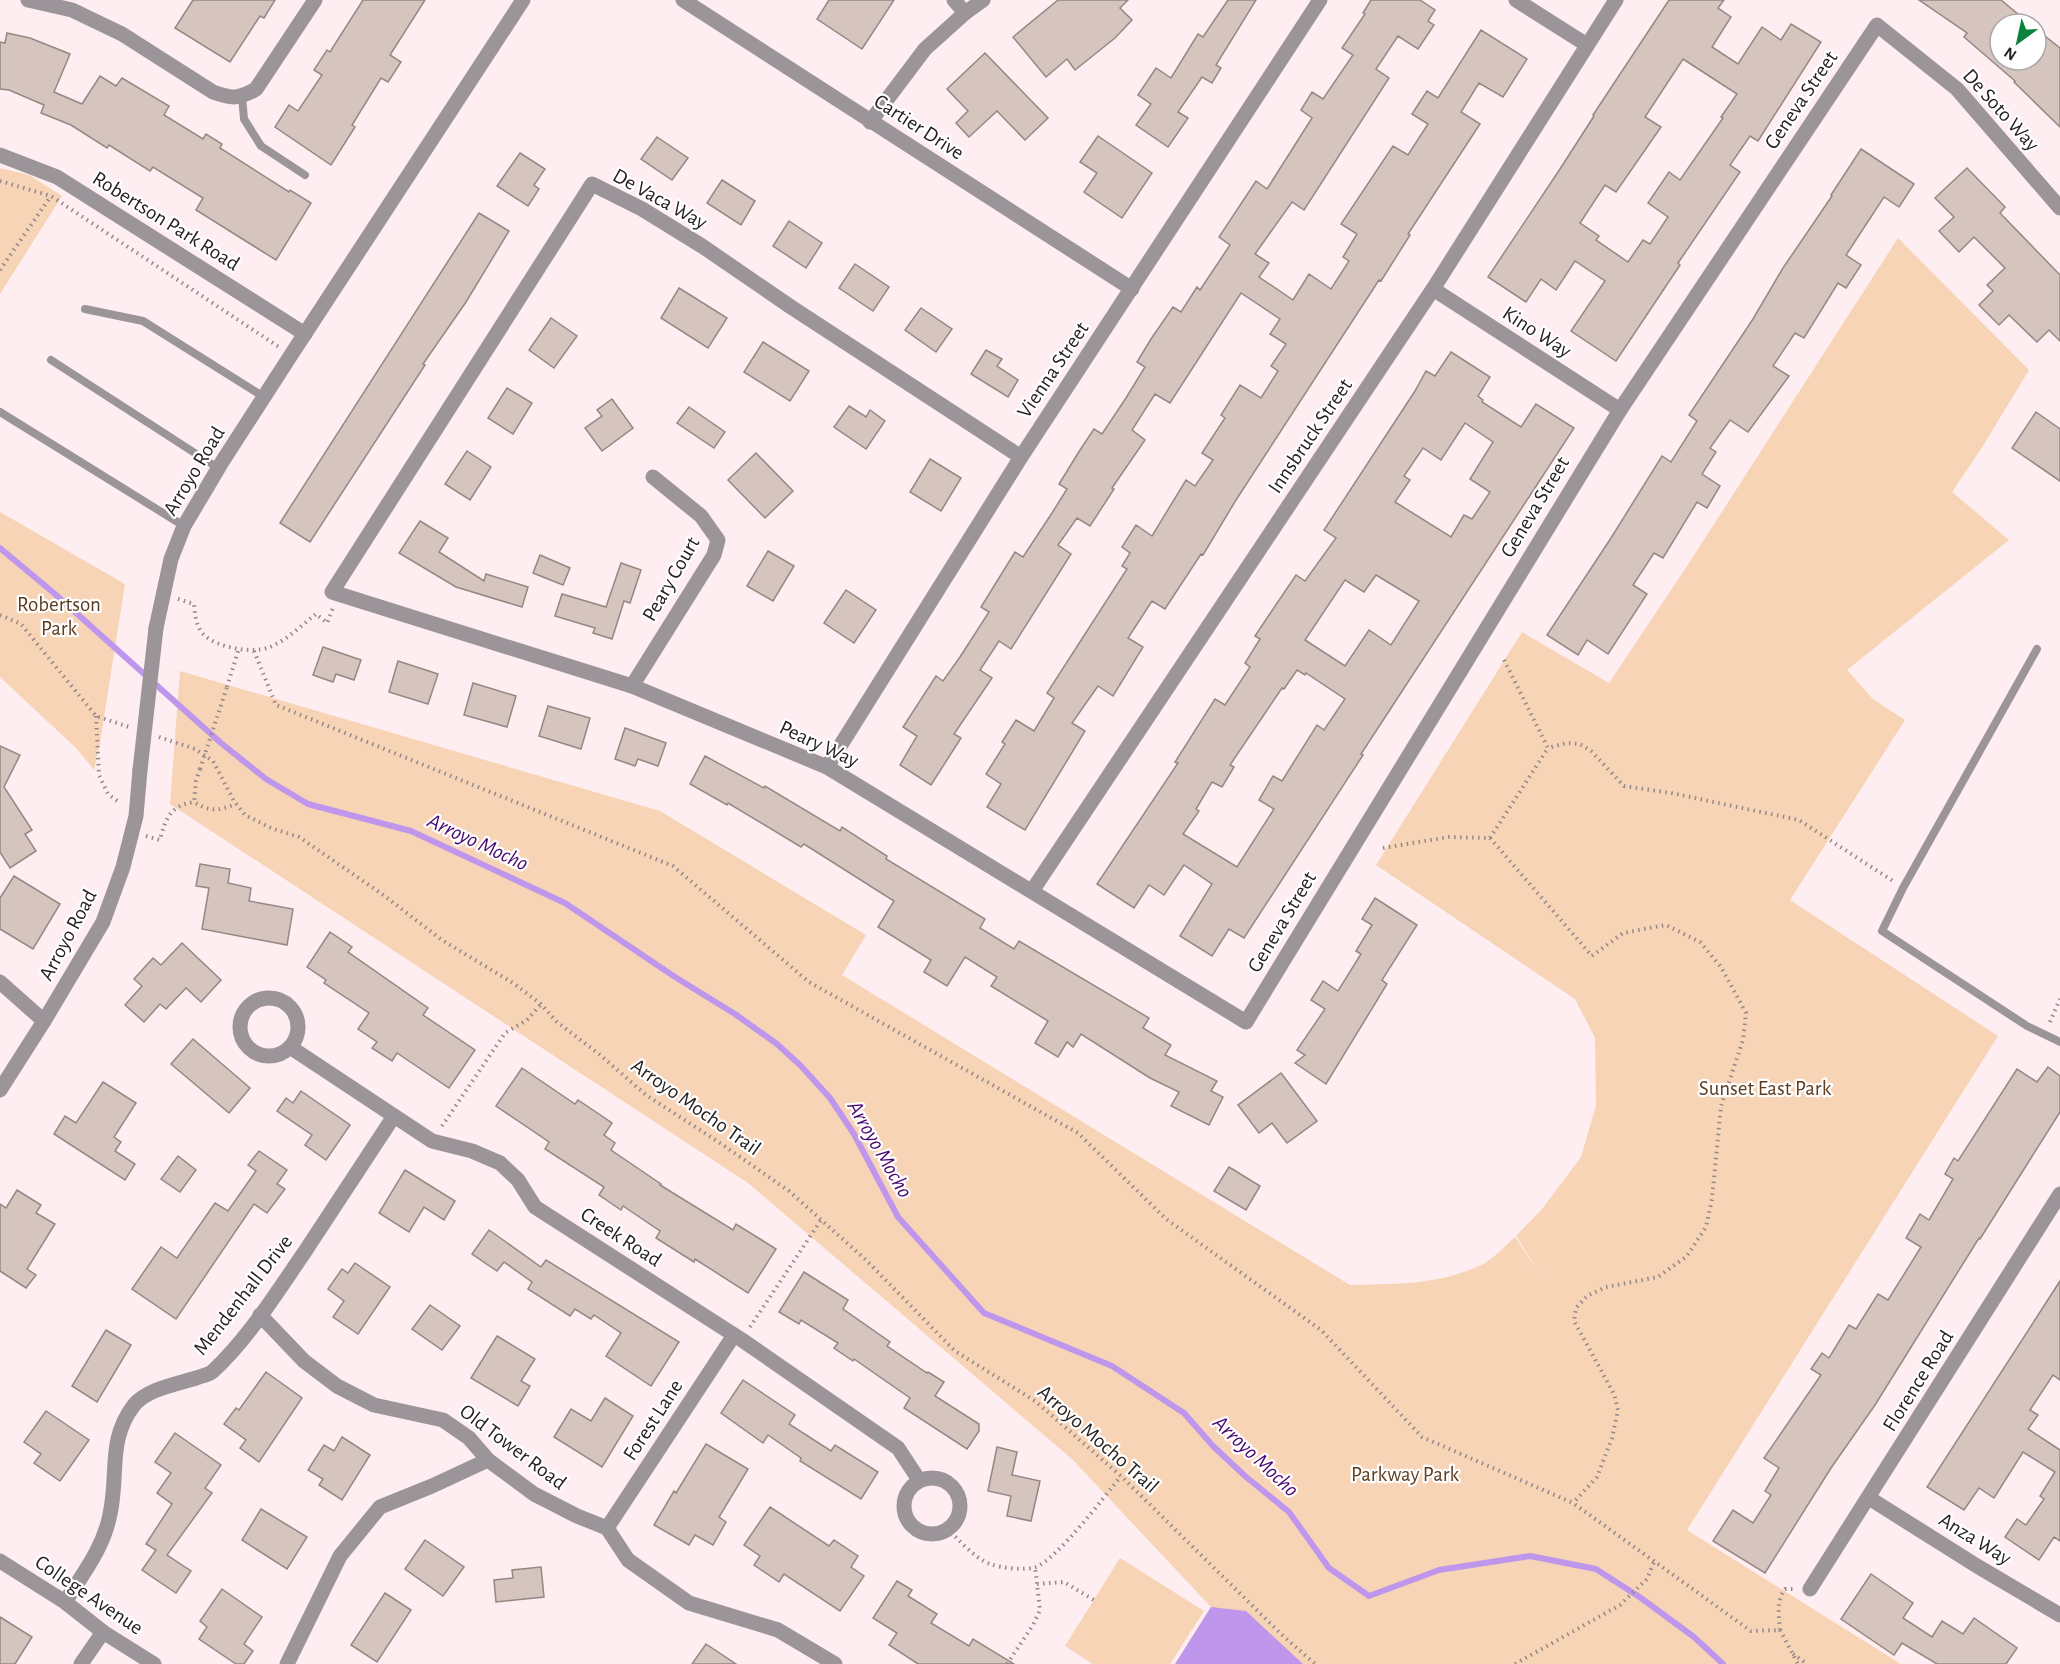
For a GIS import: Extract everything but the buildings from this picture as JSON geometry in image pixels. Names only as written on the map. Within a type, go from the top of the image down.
[{"type":"street","points":[[36,1],[72,10],[122,34],[213,92],[228,97],[242,97],[256,89],[268,74],[315,0]]},
{"type":"street","name":"Arroyo Road","points":[[0,1090],[103,922],[123,867],[136,816],[156,628],[171,559],[184,526],[218,468],[523,0]]},
{"type":"street","name":"Cartier Drive","points":[[683,0],[1132,289]]},
{"type":"street","points":[[954,0],[965,13]]},
{"type":"street","points":[[870,122],[925,49],[982,0]]},
{"type":"street","name":"Vienna Street","points":[[827,767],[1021,457],[1320,0]]},
{"type":"street","points":[[1516,0],[1587,45]]},
{"type":"street","name":"Innsbruck Street","points":[[1032,891],[1433,290],[1616,0]]},
{"type":"street","name":"De Soto Way","points":[[1876,25],[1957,89],[2060,208]]},
{"type":"street","name":"Geneva Street","points":[[1246,1022],[1620,410],[1876,25]]},
{"type":"street","name":"Robertson Park Road","points":[[0,155],[57,177],[305,334]]},
{"type":"street","name":"De Vaca Way","points":[[336,593],[592,184],[642,209],[702,246],[1021,457]]},
{"type":"street","name":"Kino Way","points":[[1433,290],[1620,410]]},
{"type":"street","name":"Peary Court","points":[[632,686],[714,555],[718,540],[701,516],[653,477]]},
{"type":"street","name":"Peary Way","points":[[336,593],[632,686],[827,767],[1246,1022]]},
{"type":"street","points":[[0,982],[44,1021]]},
{"type":"street","name":"Creek Road","points":[[291,1047],[432,1141],[472,1151],[500,1163],[518,1180],[535,1207],[738,1337],[898,1448],[919,1480]]},
{"type":"street","name":"Mendenhall Drive","points":[[66,1602],[103,1539],[114,1488],[113,1462],[117,1438],[125,1419],[136,1403],[161,1388],[211,1374],[260,1315],[394,1116]]},
{"type":"street","name":"Florence Road","points":[[1810,1589],[2060,1194]]},
{"type":"street","name":"Old Tower Road","points":[[260,1315],[304,1361],[337,1386],[374,1404],[443,1420],[470,1438],[488,1460],[534,1494],[607,1528]]},
{"type":"street","name":"Forest Lane","points":[[607,1528],[738,1337]]},
{"type":"street","points":[[287,1664],[340,1556],[380,1508],[488,1460]]},
{"type":"street","points":[[932,1477],[945,1481],[955,1490],[960,1502],[959,1515],[951,1527],[947,1528],[939,1533],[927,1534],[916,1529],[908,1521],[904,1510],[904,1497],[910,1487],[919,1480],[932,1477]]},
{"type":"street","name":"Anza Way","points":[[1869,1498],[2060,1615]]},
{"type":"street","points":[[607,1528],[628,1560],[689,1603],[777,1630],[835,1664]]},
{"type":"street","name":"College Avenue","points":[[0,1561],[66,1602],[103,1632],[154,1664]]},
{"type":"street","points":[[81,1664],[103,1632]]},
{"type":"lane","points":[[242,97],[244,119],[261,146],[305,175]]},
{"type":"lane","points":[[86,309],[143,321],[264,397]]},
{"type":"lane","points":[[51,360],[218,468]]},
{"type":"lane","points":[[0,412],[184,526]]},
{"type":"lane","points":[[2037,649],[1881,931],[2027,1026],[2060,1042]]},
{"type":"path","points":[[0,181],[51,196],[291,355]]},
{"type":"path","points":[[0,270],[51,196]]},
{"type":"path","points":[[163,594],[194,604],[195,619],[202,633],[214,642],[254,651],[272,646],[316,614],[327,623],[336,593]]},
{"type":"path","points":[[0,615],[21,624],[96,716],[138,730]]},
{"type":"path","points":[[194,802],[196,781],[239,648]]},
{"type":"path","points":[[254,651],[276,705],[673,866],[809,982],[1078,1133],[1166,1220],[1322,1330],[1422,1437],[1573,1503],[1750,1631],[1780,1630]]},
{"type":"path","points":[[1504,660],[1548,748]]},
{"type":"path","points":[[96,716],[99,775],[108,794],[136,816]]},
{"type":"path","name":"Arroyo Mocho Trail","points":[[149,734],[195,749],[213,761],[236,804],[245,815],[270,828],[299,837],[382,894],[442,940],[513,983],[541,1004],[557,1022],[599,1054],[646,1095],[780,1185],[867,1261],[955,1351],[1035,1401],[1121,1476],[1280,1633],[1315,1664]]},
{"type":"path","points":[[1490,838],[1548,748],[1566,743],[1580,744],[1591,751],[1624,786],[1671,793],[1799,820],[1903,888]]},
{"type":"path","points":[[132,833],[160,840],[165,821],[180,804],[194,802],[206,810],[227,808],[236,804]]},
{"type":"path","points":[[1383,848],[1449,837],[1490,838],[1592,956],[1623,933],[1666,925],[1700,942],[1720,968],[1746,1013],[1743,1040],[1721,1106],[1712,1199],[1706,1227],[1687,1256],[1658,1277],[1606,1287],[1587,1296],[1576,1308],[1574,1321],[1614,1394],[1618,1410],[1612,1438],[1597,1477],[1573,1503]]},
{"type":"path","points":[[2050,1022],[2060,999]]},
{"type":"path","points":[[432,1141],[505,1033],[527,1020],[541,1004]]},
{"type":"path","points":[[738,1337],[821,1220]]},
{"type":"path","points":[[947,1528],[964,1545],[988,1563],[1009,1568],[1035,1567],[1055,1553],[1121,1476]]},
{"type":"path","points":[[1515,1664],[1620,1605],[1647,1579],[1654,1562]]},
{"type":"path","points":[[1007,1664],[1041,1610],[1035,1567]]},
{"type":"path","points":[[1037,1584],[1064,1582],[1094,1600]]},
{"type":"path","points":[[1785,1589],[1780,1596],[1779,1603],[1780,1630],[1798,1664]]},
{"type":"path","points":[[1792,1654],[1807,1664]]},
{"type":"green space","points":[[0,168],[29,175],[62,196],[0,294]]},
{"type":"green space","points":[[1898,238],[2029,370],[1952,492],[2009,540],[1847,670],[1873,699],[1905,720],[1790,900],[1998,1036],[1687,1530],[1901,1664],[1175,1664],[1211,1607],[1072,1459],[748,1183],[170,804],[180,671],[660,811],[866,935],[842,975],[1350,1285],[1418,1282],[1451,1276],[1483,1264],[1515,1237],[1541,1275],[1516,1236],[1542,1209],[1581,1157],[1596,1105],[1595,1038],[1575,999],[1376,865],[1522,632],[1609,683]]},
{"type":"green space","name":"Robertson Park","points":[[0,512],[125,584],[94,770],[77,749],[0,677]]},
{"type":"green space","points":[[1120,1558],[1204,1611],[1170,1664],[1093,1664],[1065,1646]]},
{"type":"shaded area","points":[[1211,1607],[1246,1611],[1303,1664],[1175,1664]]},
{"type":"waterway","name":"Arroyo Mocho","points":[[0,548],[55,594],[221,743],[266,779],[308,804],[411,831],[565,903],[777,1044],[830,1098],[854,1134],[898,1217],[984,1313],[1112,1366],[1184,1413],[1213,1446],[1289,1512],[1329,1568],[1369,1596],[1439,1570],[1530,1556],[1596,1569],[1641,1598],[1694,1637],[1723,1664]]},
{"type":"park label","name":"Sunset East Park","points":[[1765,1088]]},
{"type":"park label","name":"Parkway Park","points":[[1405,1474]]}]
